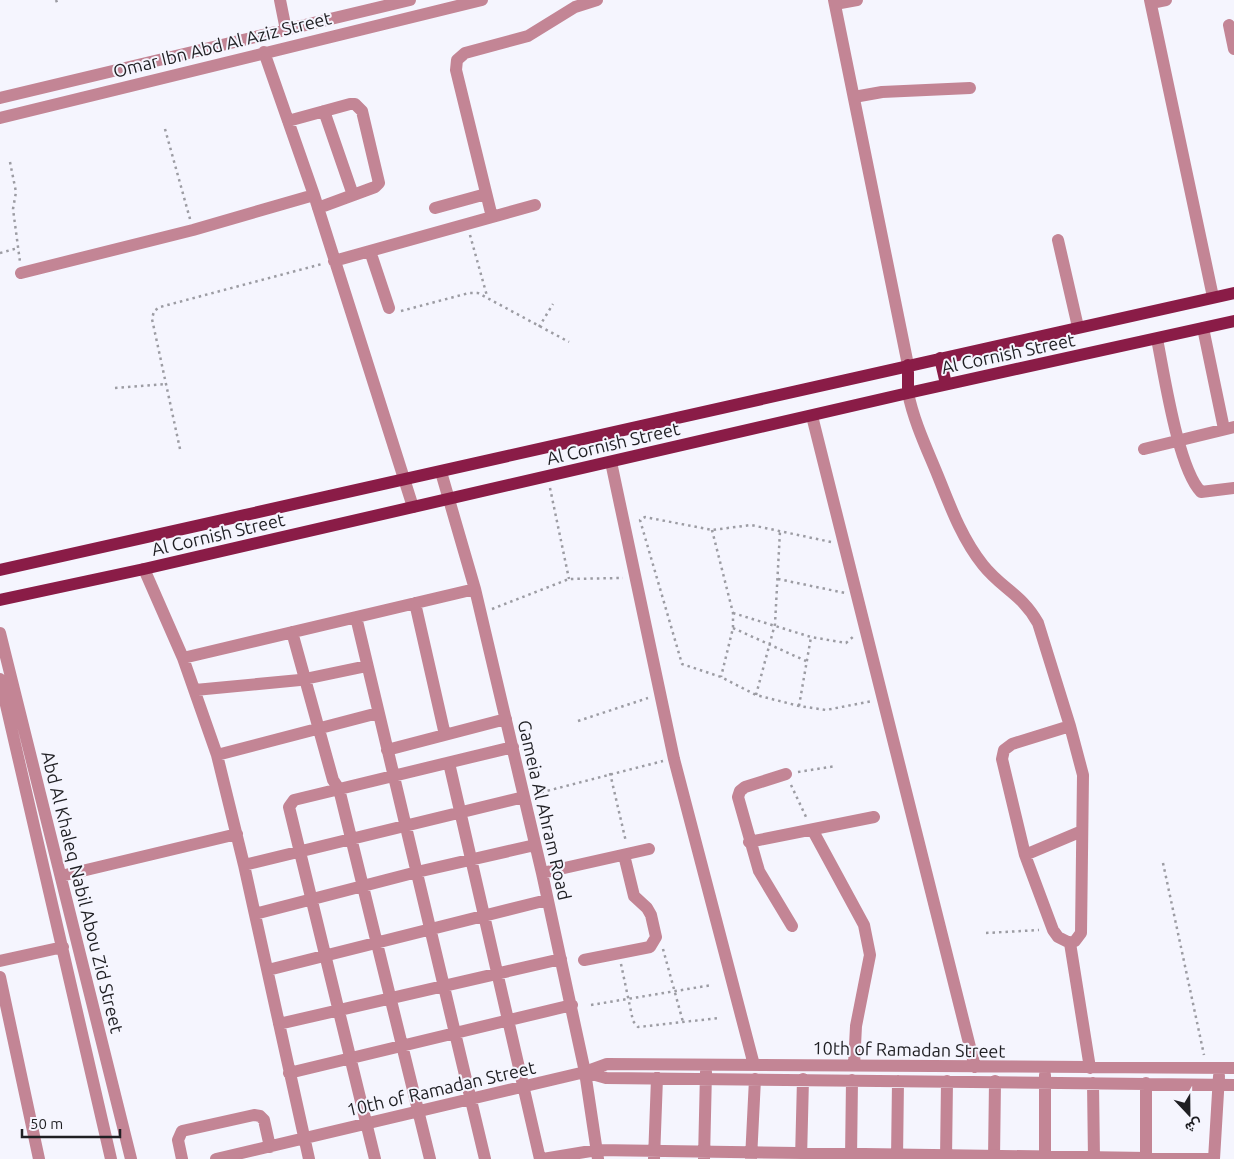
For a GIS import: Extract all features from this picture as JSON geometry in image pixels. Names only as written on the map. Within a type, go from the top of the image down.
[{"type":"main road","name":"Al Cornish Street","points":[[0,570],[1234,293]]},
{"type":"main road","name":"Al Cornish Street","points":[[0,600],[144,570],[946,384],[1234,322]]},
{"type":"main road","points":[[940,358],[946,384]]},
{"type":"main road","points":[[908,365],[908,393]]},
{"type":"street","points":[[280,0],[286,30]]},
{"type":"street","name":"Omar Ibn Abd Al Aziz Street","points":[[0,98],[410,0]]},
{"type":"street","name":"Omar Ibn Abd Al Aziz Street","points":[[0,118],[482,0]]},
{"type":"street","points":[[492,217],[456,70],[457,60],[465,53],[528,36],[575,8],[597,0]]},
{"type":"street","points":[[857,0],[834,2],[908,365]]},
{"type":"street","points":[[1166,0],[1150,2],[1213,297]]},
{"type":"street","points":[[1229,25],[1234,48]]},
{"type":"street","points":[[264,52],[314,195],[414,506]]},
{"type":"street","points":[[53,85],[57,103]]},
{"type":"street","points":[[854,97],[882,92],[970,88]]},
{"type":"street","points":[[288,121],[350,104],[355,104],[362,111],[380,180],[375,187],[318,208]]},
{"type":"street","points":[[324,111],[353,196]]},
{"type":"street","points":[[435,208],[486,194]]},
{"type":"street","points":[[21,273],[193,230],[314,195]]},
{"type":"street","points":[[334,261],[535,205]]},
{"type":"street","points":[[1058,240],[1078,327]]},
{"type":"street","points":[[370,251],[389,308]]},
{"type":"street","points":[[1144,449],[1229,428],[1203,328]]},
{"type":"street","points":[[1157,339],[1178,440],[1196,485],[1201,492],[1234,488]]},
{"type":"street","points":[[908,393],[919,430],[956,520],[976,556],[995,578],[1029,607],[1038,623],[1070,726],[1083,775],[1080,933],[1075,941],[1070,943]]},
{"type":"street","points":[[812,416],[975,1067]]},
{"type":"street","points":[[611,462],[634,578],[674,759],[754,1065]]},
{"type":"street","name":"Gameia Al Ahram Road","points":[[441,472],[475,589],[542,873],[572,1005],[585,1072],[597,1154]]},
{"type":"street","points":[[144,570],[183,658],[217,756],[237,834],[309,1159]]},
{"type":"street","points":[[183,658],[475,589]]},
{"type":"street","points":[[414,604],[445,735]]},
{"type":"street","points":[[356,617],[485,1159]]},
{"type":"street","points":[[292,632],[333,780],[339,789],[430,1159]]},
{"type":"street","name":"Abd Al Khaleq Nabil Abou Zid Street","points":[[0,633],[4,688],[111,1159]]},
{"type":"street","points":[[195,690],[305,679],[367,666]]},
{"type":"street","name":"Abd Al Khaleq Nabil Abou Zid Street","points":[[4,688],[49,827],[131,1159]]},
{"type":"street","points":[[217,756],[378,713]]},
{"type":"street","points":[[387,750],[506,719]]},
{"type":"street","points":[[1070,726],[1012,744],[1004,750],[1002,766],[1025,855],[1053,930],[1058,937],[1070,943]]},
{"type":"street","points":[[375,1159],[298,852],[290,811],[291,803],[294,800],[512,747]]},
{"type":"street","points":[[449,763],[541,1159],[597,1154],[1214,1159],[1218,1084],[1213,1068]]},
{"type":"street","points":[[786,774],[745,786],[740,791],[739,806],[759,871],[792,926]]},
{"type":"street","points":[[244,865],[524,797]]},
{"type":"street","points":[[749,842],[813,831],[874,817]]},
{"type":"street","points":[[36,830],[49,827]]},
{"type":"street","points":[[813,831],[864,925],[868,941],[870,961],[856,1026],[854,1066]]},
{"type":"street","points":[[1025,855],[1082,831]]},
{"type":"street","points":[[61,876],[237,834]]},
{"type":"street","points":[[255,914],[310,898],[535,845]]},
{"type":"street","points":[[542,873],[649,848]]},
{"type":"street","points":[[584,960],[650,947],[656,937],[647,908],[634,896],[626,854]]},
{"type":"street","points":[[268,970],[547,900]]},
{"type":"street","points":[[0,961],[62,944],[76,937]]},
{"type":"street","points":[[1070,943],[1090,1068]]},
{"type":"street","points":[[279,1024],[561,959]]},
{"type":"street","points":[[0,977],[39,1159]]},
{"type":"street","points":[[289,1073],[572,1005]]},
{"type":"street","name":"10th of Ramadan Street","points":[[304,1138],[585,1072],[607,1064],[1234,1068]]},
{"type":"street","points":[[704,1155],[706,1064]]},
{"type":"street","points":[[1045,1068],[1045,1158]]},
{"type":"street","name":"10th of Ramadan Street","points":[[585,1072],[606,1078],[1234,1084]]},
{"type":"street","points":[[655,1155],[657,1078]]},
{"type":"street","points":[[752,1155],[755,1079]]},
{"type":"street","points":[[801,1156],[803,1079]]},
{"type":"street","points":[[851,1156],[852,1080]]},
{"type":"street","points":[[897,1156],[898,1081]]},
{"type":"street","points":[[946,1157],[947,1081]]},
{"type":"street","points":[[994,1157],[995,1081]]},
{"type":"street","points":[[1094,1083],[1094,1158]]},
{"type":"street","points":[[1146,1083],[1146,1158]]},
{"type":"street","points":[[182,1159],[178,1140],[182,1131],[254,1115],[260,1116],[264,1120],[270,1146]]},
{"type":"street","points":[[216,1159],[304,1138]]},
{"type":"path","points":[[56,0],[58,6]]},
{"type":"path","points":[[165,129],[193,230]]},
{"type":"path","points":[[0,253],[18,248],[13,209],[16,192],[10,162]]},
{"type":"path","points":[[468,224],[487,296]]},
{"type":"path","points":[[180,449],[152,319],[154,312],[160,308],[334,261]]},
{"type":"path","points":[[389,308],[395,312],[469,293],[487,296],[539,327],[569,342]]},
{"type":"path","points":[[539,327],[553,304]]},
{"type":"path","points":[[114,388],[166,384]]},
{"type":"path","points":[[548,476],[569,579]]},
{"type":"path","points":[[835,542],[751,525],[712,530],[645,517],[640,520],[679,660],[685,666],[721,677],[756,695],[799,706],[826,710],[883,699]]},
{"type":"path","points":[[712,530],[733,613],[733,628],[721,677]]},
{"type":"path","points":[[756,695],[775,624],[780,531]]},
{"type":"path","points":[[481,614],[569,579],[634,578]]},
{"type":"path","points":[[778,579],[851,594]]},
{"type":"path","points":[[733,613],[811,636],[846,643],[853,639],[854,634]]},
{"type":"path","points":[[733,628],[806,661]]},
{"type":"path","points":[[799,706],[811,636]]},
{"type":"path","points":[[578,721],[660,694]]},
{"type":"path","points":[[524,797],[610,773],[674,759]]},
{"type":"path","points":[[813,831],[786,774],[836,766]]},
{"type":"path","points":[[610,773],[626,854]]},
{"type":"path","points":[[1163,863],[1213,1068]]},
{"type":"path","points":[[986,933],[1053,930]]},
{"type":"path","points":[[654,941],[666,953],[683,1022]]},
{"type":"path","points":[[618,953],[633,1021],[638,1026],[719,1018]]},
{"type":"path","points":[[591,1005],[712,985]]}]
